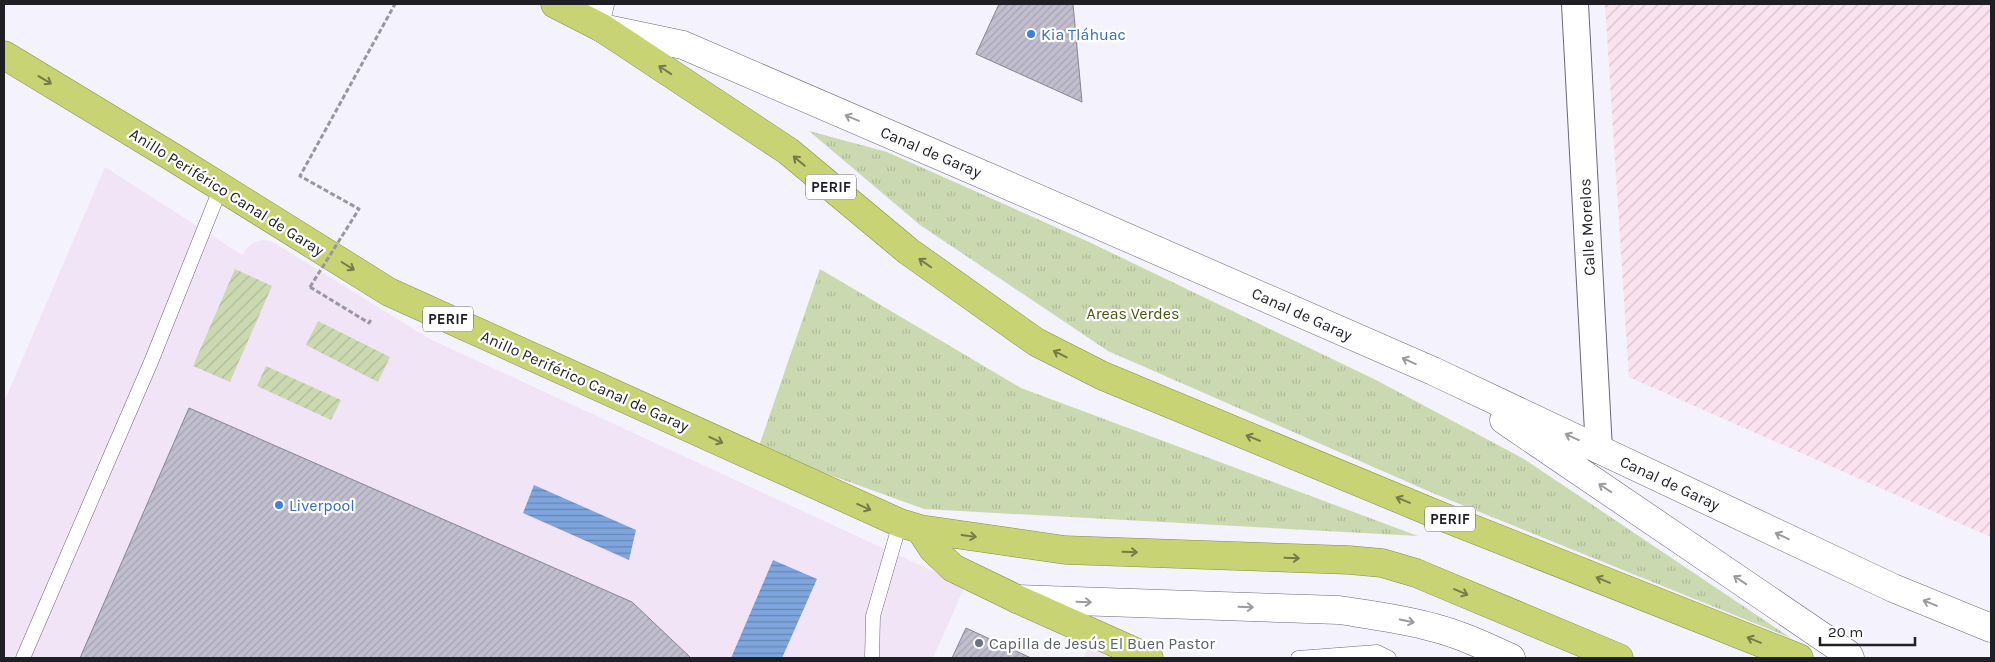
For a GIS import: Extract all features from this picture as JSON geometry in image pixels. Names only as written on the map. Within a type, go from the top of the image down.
[{"type":"highway","name":"PERIF","points":[[555,4],[599,19],[788,151],[908,252],[1036,342],[1103,376],[1438,515],[1799,658]]},
{"type":"highway","name":"Anillo Periférico Canal de Garay","points":[[4,55],[389,292],[910,526]]},
{"type":"highway","name":"PERIF","points":[[910,526],[1065,550],[1349,560],[1382,563],[1416,573],[1619,658]]},
{"type":"highway","points":[[910,526],[953,568],[1149,658]]},
{"type":"main road","name":"Canal de Garay","points":[[599,19],[683,45],[1433,371],[1893,588],[1991,628]]},
{"type":"main road","points":[[1433,371],[1848,654],[1850,658]]},
{"type":"main road","points":[[1017,599],[1339,610],[1389,617],[1435,628],[1478,642],[1511,658]]},
{"type":"street","name":"Calle Morelos","points":[[1575,4],[1599,450]]},
{"type":"lane","points":[[23,658],[151,362],[221,187]]},
{"type":"lane","points":[[872,658],[873,616],[910,526]]},
{"type":"lane","points":[[1298,658],[1377,652],[1389,658]]},
{"type":"path","points":[[310,287],[359,209],[300,176],[395,4]]},
{"type":"shaded area","points":[[1605,4],[1991,4],[1991,537],[1629,377]]},
{"type":"shaded area","points":[[105,167],[242,255],[253,243],[262,240],[271,241],[430,339],[965,586],[933,658],[4,658],[4,402]]},
{"type":"shaded area","points":[[1090,643],[1124,658],[1083,658]]},
{"type":"green space","name":"Areas Verdes","points":[[809,131],[887,152],[1089,242],[1376,380],[1524,459],[1791,638],[1435,494],[1108,351],[920,225]]},
{"type":"green space","points":[[235,269],[272,286],[230,382],[193,366]]},
{"type":"green space","points":[[820,269],[1021,388],[1418,536],[924,509],[758,449]]},
{"type":"green space","points":[[318,321],[390,357],[378,382],[306,345]]},
{"type":"green space","points":[[266,366],[341,400],[331,420],[257,386]]},
{"type":"water","points":[[534,485],[636,530],[629,560],[523,513]]},
{"type":"water","points":[[773,560],[817,579],[782,658],[731,658]]},
{"type":"building","name":"Kia Tláhuac","points":[[999,4],[1073,4],[1082,102],[976,54]]},
{"type":"building","name":"Liverpool","points":[[189,408],[632,602],[691,658],[80,658]]},
{"type":"building","name":"Capilla de Jesús El Buen Pastor","points":[[966,628],[1031,658],[952,658]]},
{"type":"place","name":"Kia Tláhuac","points":[[1031,34]]},
{"type":"place","name":"Liverpool","points":[[279,505]]},
{"type":"place","name":"Capilla de Jesús El Buen Pastor","points":[[979,643]]}]
